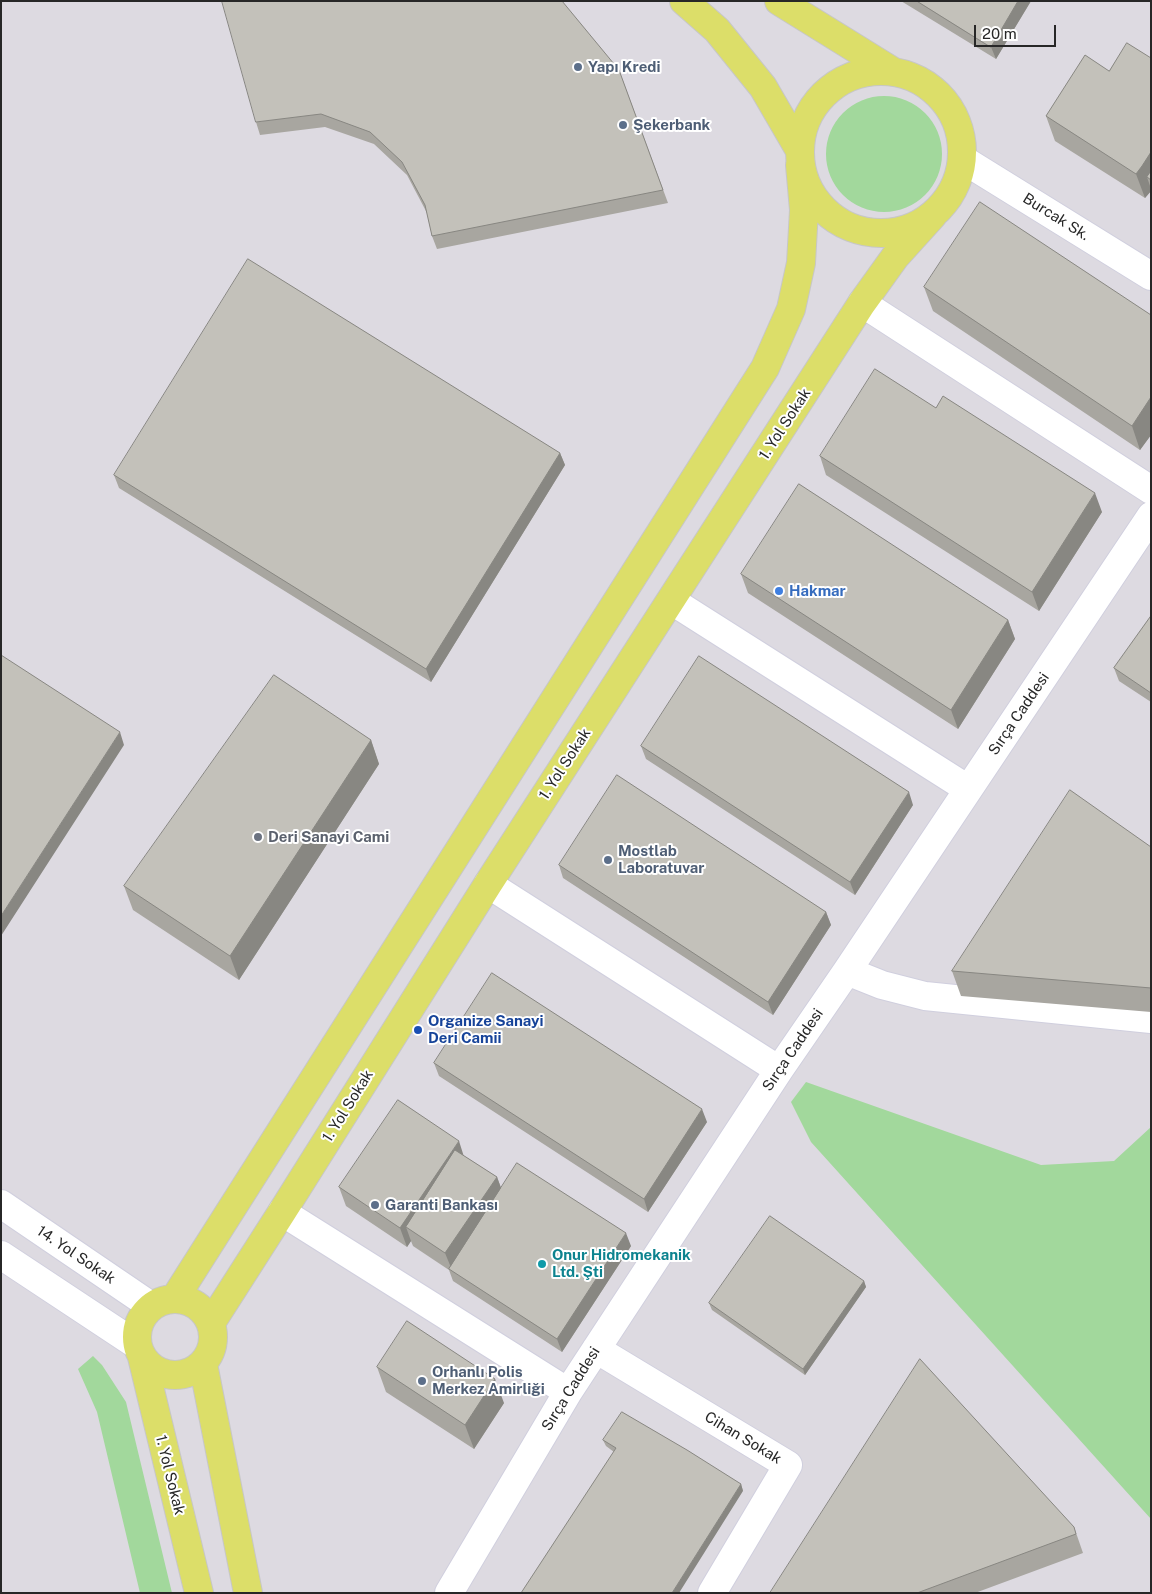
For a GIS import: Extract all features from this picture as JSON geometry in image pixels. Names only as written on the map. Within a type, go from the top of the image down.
[{"type":"main road","name":"1. Yol Sokak","points":[[684,1],[717,30],[764,87],[800,157],[806,186],[818,204],[837,221],[861,231],[886,234],[911,228],[933,215]]},
{"type":"main road","name":"1. Yol Sokak","points":[[211,1323],[488,884],[862,304],[895,257],[948,199],[958,180],[962,159],[960,134],[951,112],[936,92],[916,79],[892,71],[779,1]]},
{"type":"main road","name":"1. Yol Sokak","points":[[199,1593],[139,1351],[136,1334],[139,1323],[144,1314],[163,1302],[766,368],[791,309],[801,263],[804,210],[800,157],[805,122],[819,99],[840,81],[865,72],[892,71]]},
{"type":"main road","points":[[139,1351],[149,1366],[170,1376],[193,1372],[209,1355],[213,1345],[214,1334],[211,1323],[205,1313],[196,1305],[186,1300],[163,1302]]},
{"type":"main road","points":[[202,1364],[248,1593]]},
{"type":"street","name":"Burcak Sk.","points":[[962,159],[1151,276]]},
{"type":"street","points":[[862,304],[1151,490]]},
{"type":"street","name":"Sırça Caddesi","points":[[450,1593],[568,1392],[779,1070],[1151,516]]},
{"type":"street","points":[[672,600],[968,789]]},
{"type":"street","points":[[488,884],[779,1070]]},
{"type":"street","points":[[847,971],[882,985],[925,996],[1151,1019]]},
{"type":"street","name":"14. Yol Sokak","points":[[1,1204],[163,1302]]},
{"type":"street","points":[[282,1212],[568,1392]]},
{"type":"street","points":[[1,1255],[139,1351]]},
{"type":"street","name":"Cihan Sokak","points":[[596,1349],[788,1465],[712,1593]]},
{"type":"shaded area","points":[[1,1],[1151,1],[1151,1593],[1,1593]]},
{"type":"green space","points":[[884,96],[906,101],[925,113],[937,132],[942,154],[937,176],[925,195],[906,207],[884,212],[862,207],[843,195],[831,176],[826,154],[831,132],[843,113],[862,101]]},
{"type":"green space","points":[[806,1082],[1041,1165],[1114,1161],[1151,1127],[1151,1519],[811,1142],[791,1102]]},
{"type":"green space","points":[[93,1356],[102,1365],[126,1402],[172,1593],[140,1593],[97,1412],[78,1369]]},
{"type":"building","points":[[222,1],[562,1],[619,70],[663,190],[432,236],[425,205],[402,162],[370,132],[321,114],[256,122]]},
{"type":"building","points":[[917,1],[1018,1],[991,47]]},
{"type":"building","points":[[1127,43],[1151,58],[1151,152],[1136,174],[1046,116],[1085,55],[1109,71]]},
{"type":"building","points":[[1151,171],[1151,180],[1147,177]]},
{"type":"building","points":[[980,202],[1151,315],[1151,397],[1132,426],[924,287]]},
{"type":"building","points":[[248,259],[560,453],[426,669],[114,475]]},
{"type":"building","points":[[875,369],[936,408],[943,396],[1095,493],[1032,592],[820,456]]},
{"type":"building","points":[[799,484],[1008,620],[951,710],[741,574]]},
{"type":"building","points":[[1151,616],[1151,693],[1114,668]]},
{"type":"building","points":[[1,655],[120,732],[1,916]]},
{"type":"building","points":[[699,656],[909,792],[850,882],[641,746]]},
{"type":"building","name":"Deri Sanayi Cami","points":[[274,675],[371,740],[230,956],[124,886]]},
{"type":"building","points":[[617,775],[826,912],[768,1002],[559,865]]},
{"type":"building","points":[[1070,790],[1151,847],[1151,988],[952,971]]},
{"type":"building","points":[[492,973],[702,1109],[644,1199],[434,1063]]},
{"type":"building","points":[[398,1100],[459,1141],[400,1228],[339,1187]]},
{"type":"building","points":[[455,1150],[497,1177],[445,1253],[406,1227]]},
{"type":"building","name":"Onur Hidromekanik Ltd. Şti","points":[[517,1163],[626,1233],[557,1339],[449,1269]]},
{"type":"building","points":[[770,1216],[864,1281],[803,1369],[709,1303]]},
{"type":"building","points":[[407,1321],[495,1379],[465,1425],[377,1367]]},
{"type":"building","points":[[920,1359],[1074,1527],[1076,1534],[917,1593],[770,1593]]},
{"type":"building","points":[[622,1412],[741,1484],[672,1593],[521,1593],[616,1448],[603,1440]]},
{"type":"place","name":"Yapı Kredi","points":[[578,67]]},
{"type":"place","name":"Şekerbank","points":[[623,125]]},
{"type":"place","name":"Hakmar","points":[[779,591]]},
{"type":"place","name":"Deri Sanayi Cami","points":[[258,837]]},
{"type":"place","name":"Mostlab Laboratuvar","points":[[608,860]]},
{"type":"place","name":"Organize Sanayi Deri Camii","points":[[418,1030]]},
{"type":"place","name":"Garanti Bankası","points":[[375,1205]]},
{"type":"place","name":"Onur Hidromekanik Ltd. Şti","points":[[542,1264]]},
{"type":"place","name":"Orhanlı Polis Merkez Amirliği","points":[[422,1381]]}]
